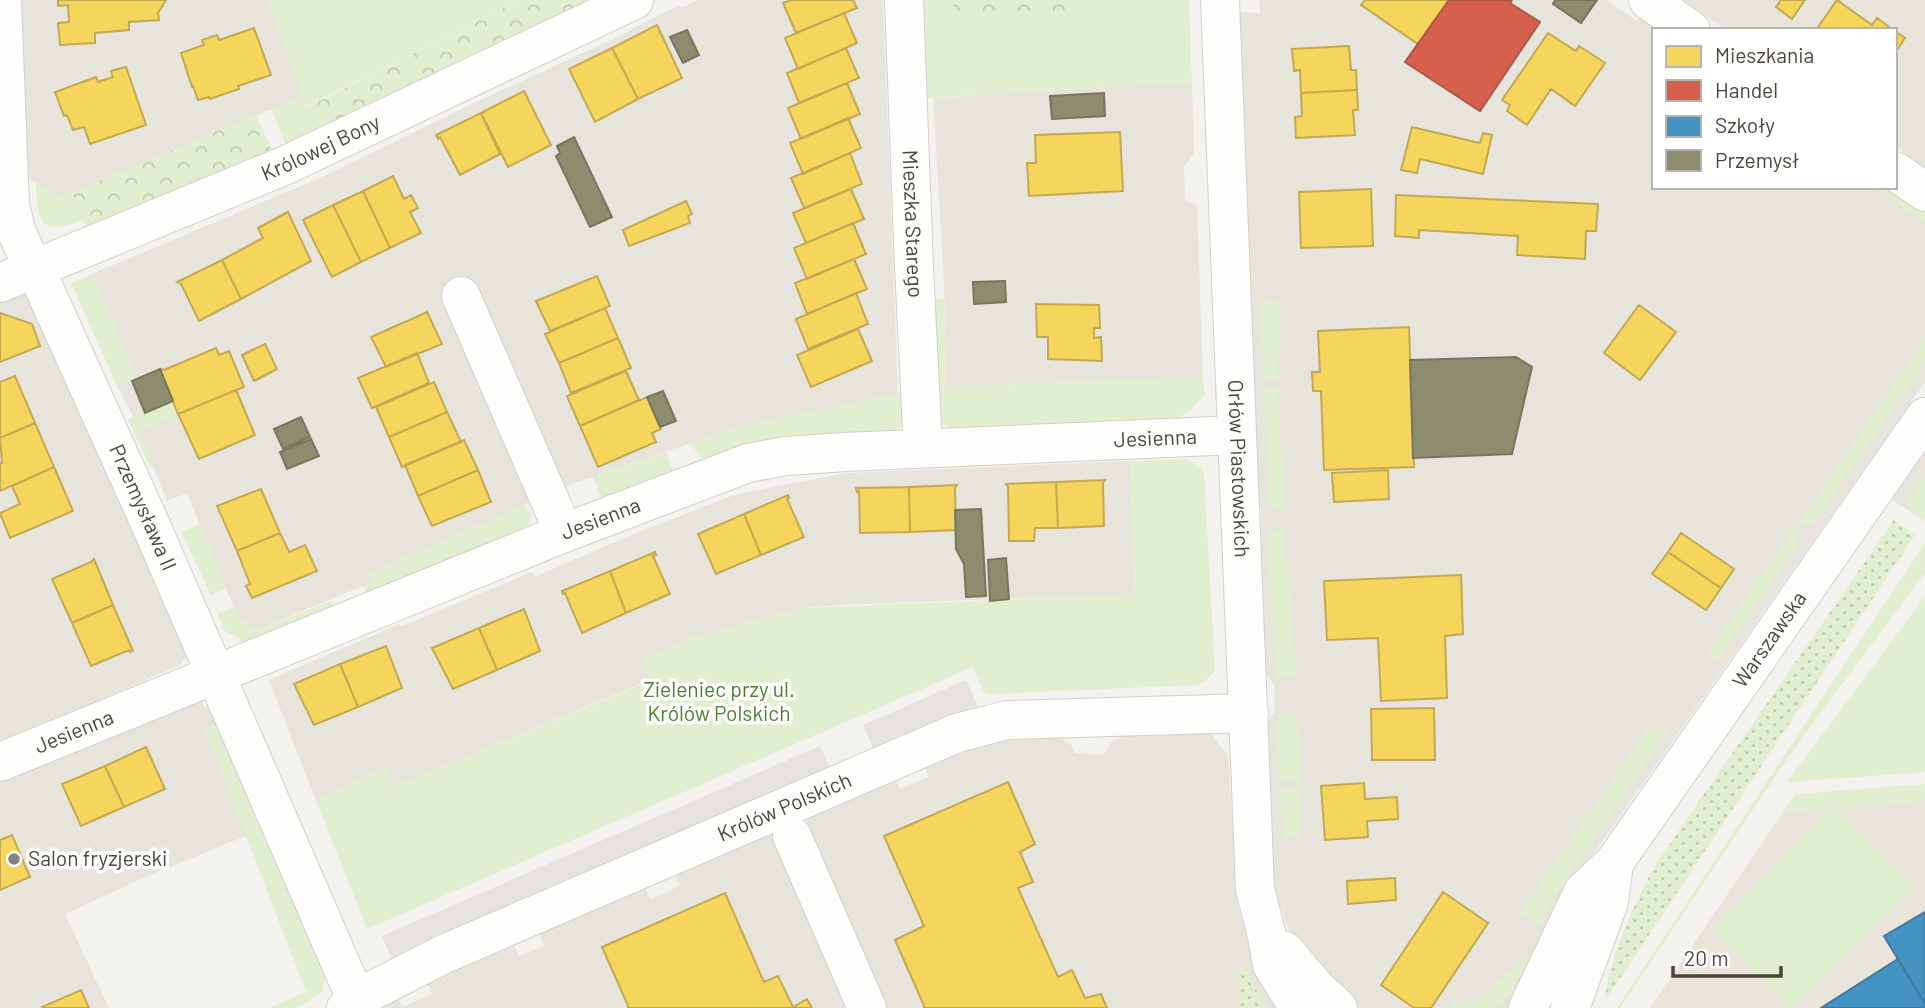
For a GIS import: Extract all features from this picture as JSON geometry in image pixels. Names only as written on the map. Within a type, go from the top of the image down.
[{"type":"street","name":"Przemysława II","points":[[2,0],[10,205],[16,230],[36,268],[215,674],[351,1003]]},
{"type":"street","name":"Królowej Bony","points":[[0,283],[286,164],[634,0]]},
{"type":"street","name":"Mieszka Starego","points":[[904,0],[923,448]]},
{"type":"street","name":"Orłów Piastowskich","points":[[1220,0],[1255,889],[1272,965],[1299,1008]]},
{"type":"street","points":[[1648,0],[1688,28]]},
{"type":"street","points":[[1897,172],[1925,192]]},
{"type":"street","points":[[461,296],[564,533]]},
{"type":"street","name":"Warszawska","points":[[1528,1008],[1583,892],[1614,863],[1925,417]]},
{"type":"street","name":"Jesienna","points":[[0,762],[564,533],[748,463],[786,456],[923,448],[1237,435]]},
{"type":"street","name":"Królów Polskich","points":[[351,1003],[444,954],[981,725],[1007,720],[1249,713]]},
{"type":"street","points":[[792,836],[867,1008]]},
{"type":"street","name":"Warszawska","points":[[1570,1008],[1609,902],[1614,863]]},
{"type":"street","points":[[1267,936],[1290,955],[1316,988],[1338,1008]]},
{"type":"shaded area","points":[[17,0],[268,0],[303,96],[61,197],[25,176]]},
{"type":"shaded area","points":[[698,0],[883,0],[898,394],[737,427],[572,484],[369,573],[372,582],[255,631],[237,615],[187,493],[167,501],[133,416],[117,386],[137,379],[92,274],[320,178],[665,12]]},
{"type":"shaded area","points":[[1259,0],[1607,0],[1635,20],[1642,17],[1656,28],[1652,28],[1652,189],[1894,189],[1925,210],[1925,382],[1576,879],[1518,1008],[1356,1008],[1291,935],[1278,900],[1273,878],[1267,724],[1275,713],[1274,684],[1265,674],[1259,531],[1262,528],[1261,508],[1258,506],[1239,12],[1260,13]]},
{"type":"shaded area","points":[[1684,0],[1925,0],[1925,168],[1897,147],[1897,28],[1723,28]]},
{"type":"shaded area","points":[[1192,82],[1194,154],[1184,166],[1185,200],[1197,206],[1203,377],[946,387],[944,282],[933,98]]},
{"type":"shaded area","points":[[22,292],[28,293],[187,648],[186,658],[180,665],[0,744],[0,300]]},
{"type":"shaded area","points":[[1925,452],[1925,521],[1892,500]]},
{"type":"shaded area","points":[[1130,461],[1135,594],[803,608],[694,637],[645,658],[652,679],[394,787],[384,769],[316,801],[269,680],[399,624],[400,626],[412,622],[532,572],[535,577],[636,533],[737,494],[847,473]]},
{"type":"shaded area","points":[[966,680],[978,707],[875,752],[863,725]]},
{"type":"shaded area","points":[[187,701],[202,703],[216,716],[265,828],[150,875],[65,914],[109,1008],[0,1008],[0,779]]},
{"type":"shaded area","points":[[1197,730],[1211,734],[1228,755],[1238,907],[1261,970],[1286,1008],[374,1008],[396,996],[403,1007],[432,994],[427,982],[513,944],[519,956],[544,946],[539,933],[645,888],[651,899],[680,886],[675,875],[772,831],[778,843],[811,830],[805,817],[895,779],[900,789],[929,777],[924,766],[971,746],[1002,738],[1058,736],[1072,746],[1074,753],[1103,755],[1112,741],[1133,733]]},
{"type":"shaded area","points":[[820,746],[831,770],[392,960],[382,936]]},
{"type":"shaded area","points":[[1925,801],[1925,1008],[1650,1008],[1783,812]]},
{"type":"green space","points":[[268,0],[520,0],[307,106],[318,132],[286,145],[271,109],[303,96]]},
{"type":"green space","points":[[520,0],[591,0],[318,132],[307,107]]},
{"type":"green space","points":[[922,0],[1189,0],[1192,82],[927,98]]},
{"type":"green space","points":[[953,0],[1072,0],[1067,12],[1046,19],[994,13],[955,16]]},
{"type":"green space","points":[[256,115],[272,150],[87,229],[72,192]]},
{"type":"green space","points":[[36,182],[61,197],[72,192],[84,220],[58,227],[44,223],[38,208]]},
{"type":"green space","points":[[1877,189],[1894,189],[1925,210],[1925,223]]},
{"type":"green space","points":[[92,274],[137,379],[117,386],[71,283]]},
{"type":"green space","points":[[944,299],[946,387],[1203,377],[1205,394],[1192,409],[1176,421],[951,430],[942,423],[939,416],[934,300]]},
{"type":"green space","points":[[1260,302],[1280,302],[1278,379],[1264,380]]},
{"type":"green space","points":[[1925,340],[1925,364],[1813,523],[1806,524],[1800,520]]},
{"type":"green space","points":[[1264,388],[1278,388],[1285,507],[1268,507]]},
{"type":"green space","points":[[905,392],[904,419],[895,432],[703,461],[690,443],[737,427]]},
{"type":"green space","points":[[173,401],[178,414],[140,432],[154,467],[150,467],[128,420]]},
{"type":"green space","points":[[666,452],[673,470],[601,499],[593,477]]},
{"type":"green space","name":"Zieleniec przy ul. Królów Polskich","points":[[1186,459],[1197,464],[1204,472],[1215,671],[1205,681],[1197,685],[988,694],[983,691],[973,667],[367,929],[316,801],[385,769],[394,787],[652,680],[644,658],[694,637],[803,608],[1135,594],[1130,461]]},
{"type":"green space","points":[[1925,477],[1925,518],[1924,520],[1905,505]]},
{"type":"green space","points":[[523,505],[532,513],[530,523],[520,530],[366,594],[363,586],[372,582],[369,573]]},
{"type":"green space","points":[[1894,520],[1915,535],[1605,1001],[1617,949],[1633,909],[1659,859]]},
{"type":"green space","points":[[200,524],[226,589],[211,595],[181,532]]},
{"type":"green space","points":[[1284,530],[1297,678],[1275,678],[1268,531]]},
{"type":"green space","points":[[1792,532],[1798,537],[1798,545],[1716,661],[1706,654]]},
{"type":"green space","points":[[1925,543],[1925,573],[1794,749],[1620,1008],[1617,1008]]},
{"type":"green space","points":[[1925,596],[1925,772],[1787,782]]},
{"type":"green space","points":[[331,601],[334,607],[243,645],[239,638],[224,631],[217,613],[234,607],[237,615],[255,631]]},
{"type":"green space","points":[[1297,713],[1300,781],[1279,781],[1277,714]]},
{"type":"green space","points":[[218,722],[323,964],[323,991],[297,1008],[269,1008],[306,992],[204,727]]},
{"type":"green space","points":[[1650,726],[1670,729],[1570,873],[1540,925],[1520,912]]},
{"type":"green space","points":[[1925,784],[1925,801],[1783,812],[1796,794]]},
{"type":"green space","points":[[1279,790],[1300,790],[1300,838],[1284,838]]},
{"type":"green space","points":[[1828,812],[1841,812],[1916,887],[1794,1008],[1788,1008],[1711,931]]},
{"type":"green space","points":[[1524,959],[1527,961],[1518,980],[1500,1004],[1494,1007],[1448,1008],[1455,1000],[1474,1002]]},
{"type":"green space","points":[[1241,967],[1246,968],[1268,1008],[1240,1008],[1238,970]]},
{"type":"building: Mieszkania","points":[[58,0],[166,0],[158,13],[159,20],[129,22],[129,30],[95,33],[95,43],[60,45],[58,23],[69,22],[68,5],[58,6]]},
{"type":"building: Mieszkania","points":[[791,0],[853,0],[857,8],[796,33],[783,3]]},
{"type":"building: Mieszkania","points":[[1365,0],[1449,0],[1418,44],[1361,5]]},
{"type":"building: Mieszkania","points":[[1781,0],[1805,0],[1792,19],[1776,7]]},
{"type":"building: Mieszkania","points":[[1837,0],[1872,25],[1877,18],[1890,28],[1817,28]]},
{"type":"building: Mieszkania","points":[[844,13],[857,43],[798,69],[785,38]]},
{"type":"building: Mieszkania","points":[[657,25],[682,78],[638,99],[612,48]]},
{"type":"building: Mieszkania","points":[[254,28],[271,75],[210,99],[198,100],[181,53],[204,45],[202,40],[217,35],[219,40]]},
{"type":"building: Mieszkania","points":[[1897,32],[1905,38],[1897,50]]},
{"type":"building: Mieszkania","points":[[1548,33],[1576,51],[1579,46],[1605,63],[1575,106],[1551,89],[1527,125],[1507,111],[1510,105],[1502,100]]},
{"type":"building: Mieszkania","points":[[1349,46],[1351,70],[1356,70],[1357,90],[1301,93],[1300,70],[1294,71],[1292,49]]},
{"type":"building: Mieszkania","points":[[612,48],[638,99],[595,122],[569,69]]},
{"type":"building: Mieszkania","points":[[846,48],[859,78],[799,103],[787,73]]},
{"type":"building: Mieszkania","points":[[126,67],[146,125],[90,144],[84,127],[73,130],[67,115],[64,116],[55,92],[96,77],[98,82],[113,77],[111,71]]},
{"type":"building: Mieszkania","points":[[847,83],[860,114],[801,139],[788,108]]},
{"type":"building: Mieszkania","points":[[1357,90],[1358,110],[1353,110],[1355,135],[1296,138],[1295,117],[1302,116],[1301,93]]},
{"type":"building: Mieszkania","points":[[524,91],[551,145],[508,167],[481,113]]},
{"type":"building: Mieszkania","points":[[481,113],[500,154],[460,175],[440,137],[438,139],[436,135]]},
{"type":"building: Mieszkania","points":[[848,118],[861,148],[803,174],[790,143]]},
{"type":"building: Mieszkania","points":[[1412,127],[1480,143],[1483,133],[1492,135],[1483,174],[1420,159],[1417,173],[1401,170]]},
{"type":"building: Mieszkania","points":[[1120,132],[1123,191],[1029,196],[1027,163],[1036,163],[1035,135]]},
{"type":"building: Mieszkania","points":[[850,153],[862,184],[804,208],[791,178]]},
{"type":"building: Mieszkania","points":[[393,176],[404,199],[411,195],[418,208],[410,212],[421,233],[390,248],[363,191]]},
{"type":"building: Mieszkania","points":[[851,189],[864,219],[806,243],[793,213]]},
{"type":"building: Mieszkania","points":[[1371,189],[1373,246],[1301,248],[1299,192]]},
{"type":"building: Mieszkania","points":[[363,191],[390,248],[361,262],[333,205]]},
{"type":"building: Mieszkania","points":[[1396,195],[1598,204],[1596,231],[1586,231],[1585,259],[1517,255],[1518,236],[1419,230],[1419,238],[1395,236]]},
{"type":"building: Mieszkania","points":[[686,201],[692,214],[688,216],[690,223],[629,246],[623,230]]},
{"type":"building: Mieszkania","points":[[333,205],[361,262],[332,277],[303,220]]},
{"type":"building: Mieszkania","points":[[288,212],[311,261],[241,299],[222,260],[263,238],[258,228]]},
{"type":"building: Mieszkania","points":[[853,223],[866,254],[807,279],[794,248]]},
{"type":"building: Mieszkania","points":[[854,259],[867,289],[807,314],[795,283]]},
{"type":"building: Mieszkania","points":[[222,260],[241,299],[199,321],[181,284],[177,282]]},
{"type":"building: Mieszkania","points":[[597,276],[610,306],[550,331],[536,301]]},
{"type":"building: Mieszkania","points":[[856,293],[868,324],[808,349],[796,319]]},
{"type":"building: Mieszkania","points":[[1036,304],[1099,305],[1100,328],[1094,328],[1094,338],[1101,337],[1102,361],[1048,359],[1048,337],[1037,337]]},
{"type":"building: Mieszkania","points":[[1639,305],[1676,332],[1640,380],[1604,353]]},
{"type":"building: Mieszkania","points":[[605,308],[618,338],[559,363],[545,334]]},
{"type":"building: Mieszkania","points":[[427,312],[442,344],[386,367],[371,337]]},
{"type":"building: Mieszkania","points":[[0,313],[32,324],[40,346],[0,362]]},
{"type":"building: Mieszkania","points":[[1409,327],[1414,467],[1324,470],[1321,391],[1313,391],[1312,372],[1320,372],[1318,331]]},
{"type":"building: Mieszkania","points":[[858,329],[872,361],[811,387],[797,355]]},
{"type":"building: Mieszkania","points":[[618,338],[631,368],[571,393],[559,363]]},
{"type":"building: Mieszkania","points":[[265,344],[277,369],[254,381],[242,355]]},
{"type":"building: Mieszkania","points":[[216,348],[219,355],[229,351],[244,387],[178,414],[160,369],[164,370]]},
{"type":"building: Mieszkania","points":[[417,353],[429,383],[372,408],[358,378]]},
{"type":"building: Mieszkania","points":[[626,371],[639,400],[580,426],[567,396]]},
{"type":"building: Mieszkania","points":[[15,376],[35,423],[0,438],[0,382]]},
{"type":"building: Mieszkania","points":[[434,382],[447,412],[389,437],[376,407]]},
{"type":"building: Mieszkania","points":[[236,390],[255,435],[199,459],[178,414]]},
{"type":"building: Mieszkania","points":[[647,397],[661,429],[652,433],[656,442],[598,467],[580,426]]},
{"type":"building: Mieszkania","points":[[447,412],[461,442],[402,467],[389,437]]},
{"type":"building: Mieszkania","points":[[35,423],[54,467],[0,491],[0,438]]},
{"type":"building: Mieszkania","points":[[464,440],[478,470],[418,496],[405,465]]},
{"type":"building: Mieszkania","points":[[54,467],[73,511],[10,538],[0,513],[20,504],[12,486]]},
{"type":"building: Mieszkania","points":[[478,470],[491,502],[432,526],[418,496]]},
{"type":"building: Mieszkania","points":[[1388,470],[1389,499],[1334,502],[1332,473]]},
{"type":"building: Mieszkania","points":[[1105,480],[1104,526],[1058,528],[1056,482]]},
{"type":"building: Mieszkania","points":[[1056,482],[1058,528],[1035,528],[1034,541],[1009,541],[1006,484]]},
{"type":"building: Mieszkania","points":[[957,485],[956,530],[910,532],[909,487]]},
{"type":"building: Mieszkania","points":[[909,487],[910,532],[860,533],[859,491],[857,492],[856,488]]},
{"type":"building: Mieszkania","points":[[261,489],[280,533],[237,551],[217,506]]},
{"type":"building: Mieszkania","points":[[788,495],[787,499],[804,537],[761,555],[744,514]]},
{"type":"building: Mieszkania","points":[[744,514],[761,555],[716,574],[698,534]]},
{"type":"building: Mieszkania","points":[[280,533],[289,552],[305,545],[317,571],[252,598],[246,586],[250,584],[237,551]]},
{"type":"building: Mieszkania","points":[[1681,533],[1734,569],[1721,588],[1668,552]]},
{"type":"building: Mieszkania","points":[[655,552],[656,555],[653,556],[670,594],[626,613],[610,571]]},
{"type":"building: Mieszkania","points":[[1668,552],[1721,588],[1706,610],[1652,574]]},
{"type":"building: Mieszkania","points":[[94,559],[113,605],[72,623],[52,579]]},
{"type":"building: Mieszkania","points":[[610,571],[626,613],[582,633],[562,591]]},
{"type":"building: Mieszkania","points":[[1461,575],[1463,634],[1445,636],[1447,698],[1381,701],[1378,638],[1327,640],[1324,581]]},
{"type":"building: Mieszkania","points":[[113,605],[133,651],[129,650],[91,666],[72,623]]},
{"type":"building: Mieszkania","points":[[524,609],[540,651],[497,670],[479,628]]},
{"type":"building: Mieszkania","points":[[479,628],[497,670],[453,689],[432,648]]},
{"type":"building: Mieszkania","points":[[386,646],[402,688],[358,707],[340,664]]},
{"type":"building: Mieszkania","points":[[340,664],[358,707],[314,725],[294,684]]},
{"type":"building: Mieszkania","points":[[1434,708],[1435,760],[1372,760],[1371,709]]},
{"type":"building: Mieszkania","points":[[146,747],[165,789],[124,807],[105,766]]},
{"type":"building: Mieszkania","points":[[105,766],[124,807],[81,826],[62,784]]},
{"type":"building: Mieszkania","points":[[1008,782],[1035,844],[1020,852],[1033,882],[1018,888],[1058,977],[1072,970],[1085,998],[1101,994],[1107,1008],[925,1008],[895,940],[924,926],[884,836]]},
{"type":"building: Mieszkania","points":[[1364,783],[1365,799],[1397,797],[1398,819],[1367,821],[1368,837],[1325,840],[1321,786]]},
{"type":"building: Mieszkania","points":[[12,835],[30,877],[0,890],[0,840]]},
{"type":"building: Mieszkania","points":[[1395,878],[1396,900],[1348,904],[1347,881]]},
{"type":"building: Mieszkania","points":[[1443,892],[1488,923],[1431,1008],[1414,1008],[1381,985]]},
{"type":"building: Mieszkania","points":[[725,893],[764,982],[778,976],[793,1007],[807,999],[812,1008],[629,1008],[602,947]]},
{"type":"building: Mieszkania","points":[[81,990],[89,1008],[42,1007]]},
{"type":"building: Handel","points":[[1449,0],[1512,0],[1510,3],[1540,22],[1480,111],[1405,62]]},
{"type":"building: Szkoły","points":[[1925,912],[1925,1004],[1884,936]]},
{"type":"building: Szkoły","points":[[1898,959],[1925,1008],[1821,1008]]},
{"type":"building: Przemysł","points":[[1555,0],[1597,0],[1581,23],[1553,4]]},
{"type":"building: Przemysł","points":[[687,30],[699,55],[683,63],[670,37]]},
{"type":"building: Przemysł","points":[[1104,93],[1105,116],[1052,119],[1050,96]]},
{"type":"building: Przemysł","points":[[574,137],[612,217],[590,227],[556,156],[560,153],[557,146]]},
{"type":"building: Przemysł","points":[[1005,281],[1006,302],[974,304],[973,282]]},
{"type":"building: Przemysł","points":[[1516,357],[1532,367],[1512,454],[1413,458],[1410,360]]},
{"type":"building: Przemysł","points":[[160,369],[173,401],[145,413],[132,381]]},
{"type":"building: Przemysł","points":[[663,391],[676,421],[660,427],[647,397]]},
{"type":"building: Przemysł","points":[[301,417],[310,437],[283,449],[274,429]]},
{"type":"building: Przemysł","points":[[311,439],[319,456],[287,469],[280,452]]},
{"type":"building: Przemysł","points":[[981,509],[986,596],[966,597],[964,564],[956,549],[955,510]]},
{"type":"building: Przemysł","points":[[1006,558],[1009,599],[990,601],[988,560]]},
{"type":"place","name":"Salon fryzjerski","points":[[14,859]]}]
